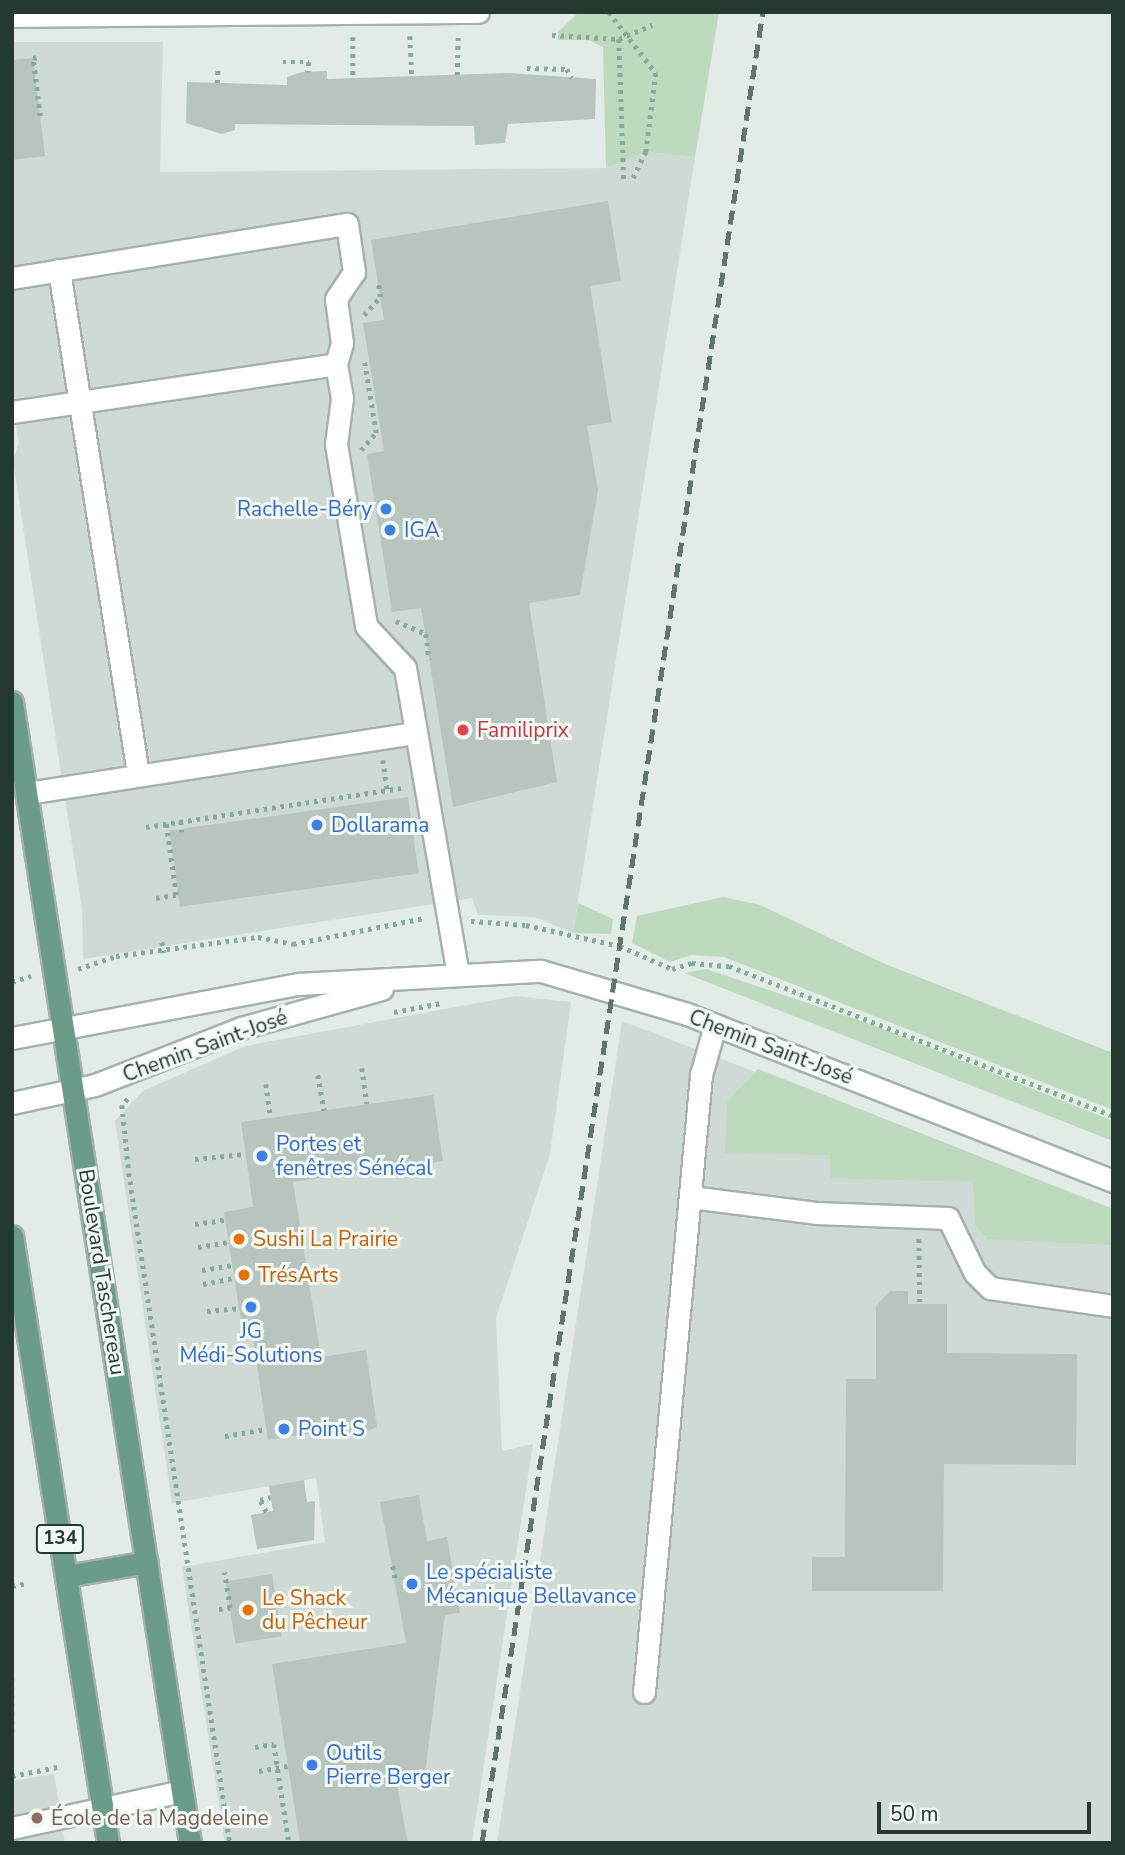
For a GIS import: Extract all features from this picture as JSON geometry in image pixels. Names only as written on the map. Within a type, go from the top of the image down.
[{"type":"main road","name":"Boulevard Taschereau","points":[[12,702],[190,1843]]},
{"type":"main road","name":"134","points":[[12,1236],[108,1843]]},
{"type":"main road","points":[[66,1576],[147,1562]]},
{"type":"street","points":[[12,16],[478,12]]},
{"type":"street","points":[[12,278],[347,224],[354,272],[336,299],[342,343],[336,364],[342,398],[337,444],[366,626],[405,668],[414,733],[458,974]]},
{"type":"street","points":[[59,270],[138,774]]},
{"type":"street","points":[[12,412],[336,364]]},
{"type":"street","points":[[27,793],[414,733]]},
{"type":"street","name":"Chemin Saint-José","points":[[12,1038],[298,984],[418,979],[458,974],[559,974],[715,1025],[1113,1181]]},
{"type":"street","name":"Chemin Saint-José","points":[[12,1103],[74,1090],[258,1023],[418,979]]},
{"type":"street","points":[[644,1692],[703,1060],[715,1025]]},
{"type":"street","points":[[690,1197],[948,1218],[975,1273],[990,1288],[1113,1306]]},
{"type":"street","points":[[12,1828],[103,1805],[182,1791]]},
{"type":"path","points":[[609,12],[652,62],[657,86],[646,152],[632,181]]},
{"type":"path","points":[[552,35],[619,39],[652,25]]},
{"type":"path","points":[[457,75],[458,35]]},
{"type":"path","points":[[353,36],[353,78]]},
{"type":"path","points":[[410,36],[412,76]]},
{"type":"path","points":[[619,39],[624,182]]},
{"type":"path","points":[[40,116],[33,58],[41,56]]},
{"type":"path","points":[[283,62],[309,62],[308,72]]},
{"type":"path","points":[[218,66],[218,83]]},
{"type":"path","points":[[527,68],[567,69],[572,78]]},
{"type":"path","points":[[358,322],[380,297],[376,269]]},
{"type":"path","points":[[362,347],[376,433],[360,451],[362,462]]},
{"type":"path","points":[[386,617],[426,634],[431,670]]},
{"type":"path","points":[[146,827],[410,787]]},
{"type":"path","points":[[314,802],[315,811]]},
{"type":"path","points":[[181,821],[182,832]]},
{"type":"path","points":[[156,898],[176,895],[166,824]]},
{"type":"path","points":[[89,968],[116,956],[164,953],[258,937],[293,944],[429,918]]},
{"type":"path","points":[[484,922],[526,925],[620,946],[672,970],[692,963],[729,966],[1113,1116]]},
{"type":"path","points":[[162,942],[164,953]]},
{"type":"path","points":[[12,982],[35,976]]},
{"type":"path","points":[[380,1014],[448,1002]]},
{"type":"path","points":[[362,1068],[367,1104]]},
{"type":"path","points":[[318,1075],[324,1110]]},
{"type":"path","points":[[267,1084],[271,1118]]},
{"type":"path","points":[[122,1105],[230,1843]]},
{"type":"path","points":[[195,1159],[245,1154]]},
{"type":"path","points":[[919,1217],[920,1304]]},
{"type":"path","points":[[195,1224],[225,1220]]},
{"type":"path","points":[[198,1247],[228,1242]]},
{"type":"path","points":[[201,1270],[232,1265]]},
{"type":"path","points":[[204,1284],[234,1278]]},
{"type":"path","points":[[207,1311],[239,1308]]},
{"type":"path","points":[[225,1436],[266,1429]]},
{"type":"path","points":[[266,1512],[260,1500],[271,1497]]},
{"type":"path","points":[[393,1566],[396,1583]]},
{"type":"path","points":[[219,1609],[230,1608],[224,1572]]},
{"type":"path","points":[[12,1586],[28,1583]]},
{"type":"path","points":[[12,1678],[12,1735]]},
{"type":"path","points":[[255,1747],[274,1744],[289,1843]]},
{"type":"path","points":[[259,1771],[288,1766]]},
{"type":"path","points":[[12,1776],[57,1767]]},
{"type":"shaded area","points":[[12,42],[163,42],[160,172],[606,168],[646,152],[695,157],[573,933],[535,917],[478,915],[472,898],[83,959],[82,909],[13,461],[19,442],[12,411]]},
{"type":"shaded area","points":[[515,996],[571,1002],[550,1154],[496,1318],[502,1451],[533,1444],[472,1843],[225,1843],[182,1567],[325,1542],[316,1478],[172,1503],[115,1121],[143,1091],[245,1046]]},
{"type":"shaded area","points":[[622,1021],[1113,1209],[1113,1843],[497,1843]]},
{"type":"shaded area","name":"École de la Magdeleine","points":[[54,1774],[65,1843],[12,1843],[12,1781]]},
{"type":"green space","points":[[579,12],[719,12],[695,157],[646,152],[606,168],[603,47],[589,40],[558,40],[558,32]]},
{"type":"green space","points":[[723,897],[760,905],[885,964],[1113,1053],[1113,1110],[724,957],[691,955],[670,962],[632,943],[637,916]]},
{"type":"green space","points":[[578,903],[613,919],[611,934],[573,933]]},
{"type":"green space","points":[[706,969],[873,1025],[1113,1121],[1113,1141],[684,973]]},
{"type":"green space","points":[[758,1069],[1113,1209],[1113,1245],[987,1239],[975,1225],[973,1182],[830,1178],[830,1155],[725,1153],[727,1102]]},
{"type":"building","points":[[33,58],[45,156],[12,160],[12,60]]},
{"type":"building","points":[[327,71],[327,79],[507,73],[596,79],[595,119],[508,124],[505,143],[475,145],[474,126],[235,124],[235,130],[222,134],[186,123],[187,82],[287,85],[287,77],[302,72]]},
{"type":"building","points":[[608,201],[621,281],[590,286],[612,422],[587,426],[598,490],[580,595],[529,603],[557,782],[453,807],[421,608],[392,612],[367,454],[384,451],[363,323],[384,320],[371,240]]},
{"type":"building","points":[[408,797],[419,873],[180,907],[169,831]]},
{"type":"building","points":[[433,1095],[443,1161],[293,1182],[321,1357],[366,1350],[377,1427],[355,1436],[331,1430],[268,1440],[252,1332],[243,1334],[224,1212],[253,1207],[241,1122]]},
{"type":"building","points":[[890,1291],[908,1291],[908,1304],[947,1304],[947,1353],[1077,1354],[1076,1465],[944,1464],[943,1591],[812,1591],[812,1557],[845,1557],[846,1379],[876,1379],[876,1306]]},
{"type":"building","points":[[304,1480],[307,1502],[315,1501],[314,1540],[257,1549],[251,1515],[273,1511],[269,1486]]},
{"type":"building","points":[[419,1495],[427,1541],[447,1537],[460,1613],[445,1615],[425,1774],[396,1780],[408,1843],[300,1843],[272,1664],[406,1643],[380,1502]]},
{"type":"building","points":[[272,1574],[282,1636],[235,1644],[226,1581]]},
{"type":"railway","points":[[482,1843],[763,12]]},
{"type":"place","name":"Rachelle-Béry","points":[[386,509]]},
{"type":"place","name":"IGA","points":[[390,530]]},
{"type":"place","name":"Familiprix","points":[[463,730]]},
{"type":"place","name":"Dollarama","points":[[317,825]]},
{"type":"place","name":"Portes et fenêtres Sénécal","points":[[262,1156]]},
{"type":"place","name":"Sushi La Prairie","points":[[239,1239]]},
{"type":"place","name":"TrésArts","points":[[244,1275]]},
{"type":"place","name":"JG Médi-Solutions","points":[[251,1307]]},
{"type":"place","name":"Point S","points":[[284,1429]]},
{"type":"place","name":"Le spécialiste Mécanique Bellavance","points":[[412,1584]]},
{"type":"place","name":"Le Shack du Pêcheur","points":[[248,1610]]},
{"type":"place","name":"Outils Pierre Berger","points":[[312,1765]]},
{"type":"place","name":"École de la Magdeleine","points":[[37,1818]]}]
